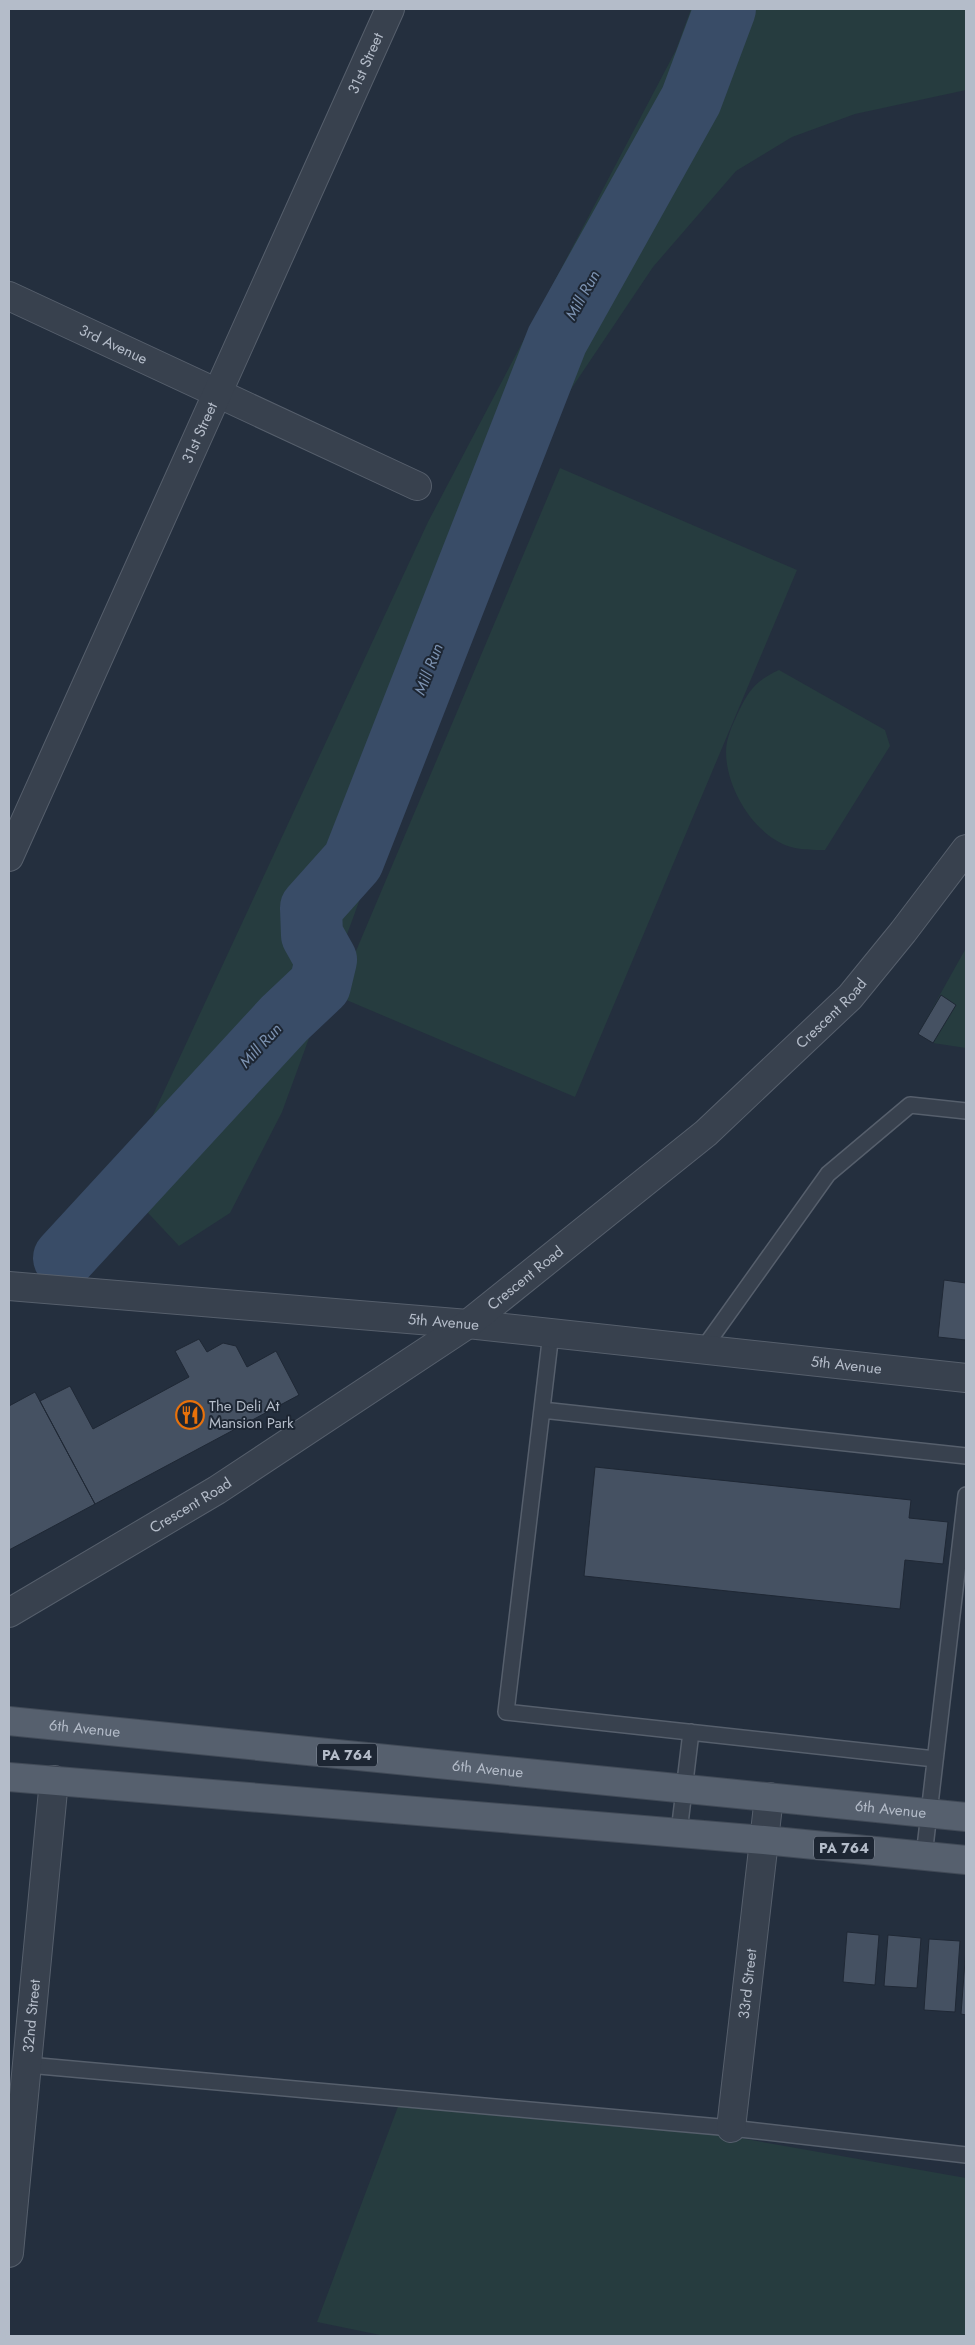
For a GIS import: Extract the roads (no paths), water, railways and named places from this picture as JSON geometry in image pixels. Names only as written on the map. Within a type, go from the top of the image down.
[{"type":"main road","name":"6th Avenue","points":[[9,1721],[966,1817]]},
{"type":"main road","name":"PA 764","points":[[9,1777],[679,1832],[966,1860]]},
{"type":"street","name":"31st Street","points":[[9,857],[14,830],[218,392],[390,9]]},
{"type":"street","name":"3rd Avenue","points":[[9,296],[417,486]]},
{"type":"street","name":"Crescent Road","points":[[9,1613],[217,1490],[468,1324],[706,1133],[850,997],[903,932],[966,849]]},
{"type":"street","name":"5th Avenue","points":[[9,1286],[468,1324],[966,1378]]},
{"type":"street","name":"32nd Street","points":[[9,2253],[54,1780]]},
{"type":"street","name":"33rd Street","points":[[731,2128],[769,1797]]},
{"type":"lane","points":[[703,1349],[828,1174],[910,1105],[966,1111]]},
{"type":"lane","points":[[551,1333],[506,1712],[935,1759]]},
{"type":"lane","points":[[542,1410],[966,1456]]},
{"type":"lane","points":[[924,1856],[966,1495]]},
{"type":"lane","points":[[679,1832],[691,1732]]},
{"type":"lane","points":[[28,2065],[731,2128],[966,2154]]},
{"type":"waterway","name":"Mill Run","points":[[64,1258],[284,1019],[320,985],[326,960],[312,935],[311,908],[353,861],[557,340],[691,100],[725,9]]},
{"type":"place","name":"The Deli At Mansion Park","points":[[190,1415]]}]
